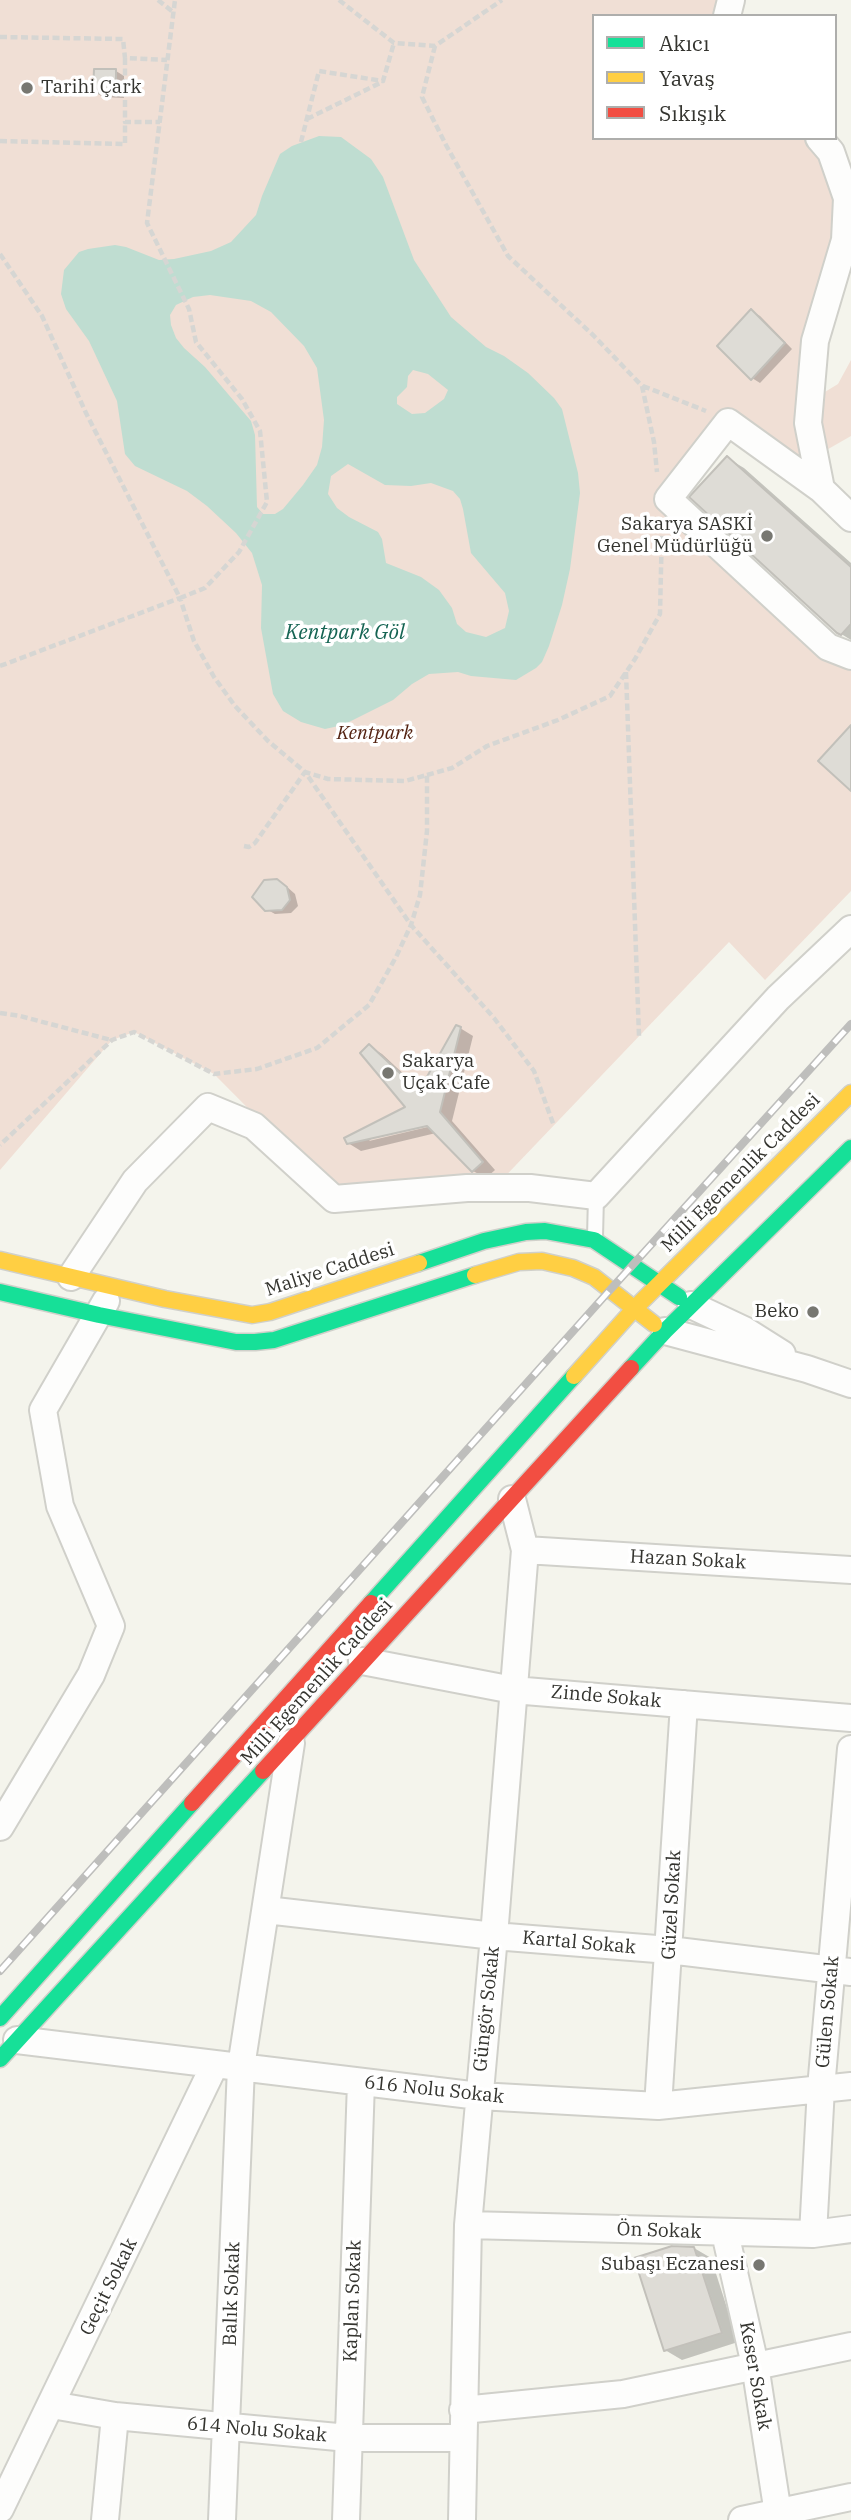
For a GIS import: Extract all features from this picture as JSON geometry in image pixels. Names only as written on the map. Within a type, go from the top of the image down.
[{"type":"main road","name":"Milli Egemenlik Caddesi","points":[[0,2018],[634,1309],[851,1093]]},
{"type":"main road","points":[[691,1305],[851,1148]]},
{"type":"main road","name":"Maliye Caddesi","points":[[0,1260],[164,1299],[252,1315],[270,1312],[366,1281],[458,1248],[545,1231],[594,1240],[691,1305]]},
{"type":"main road","points":[[0,1292],[236,1342],[255,1342],[274,1340],[500,1267],[519,1262],[542,1261],[573,1268],[594,1277],[664,1331]]},
{"type":"main road","name":"Milli Egemenlik Caddesi","points":[[9,2049],[292,1742],[362,1661],[664,1331],[691,1305]]},
{"type":"street","points":[[821,140],[831,152],[847,198],[845,240],[815,341],[808,423],[821,489]]},
{"type":"street","points":[[851,518],[821,489],[728,422],[668,499],[828,647],[851,656]]},
{"type":"street","points":[[71,1277],[135,1181],[208,1107],[254,1126],[334,1199],[494,1188],[530,1188],[596,1196],[778,999],[851,929]]},
{"type":"street","points":[[0,1827],[91,1675],[111,1626],[60,1506],[43,1410],[113,1287]]},
{"type":"street","points":[[691,1305],[744,1330],[807,1369]]},
{"type":"street","points":[[664,1331],[807,1369],[851,1384]]},
{"type":"street","name":"Güngör Sokak","points":[[462,2520],[468,2225],[525,1550],[512,1499]]},
{"type":"street","name":"Hazan Sokak","points":[[525,1550],[851,1570]]},
{"type":"street","name":"Zinde Sokak","points":[[362,1661],[513,1690],[851,1718]]},
{"type":"street","name":"Güzel Sokak","points":[[658,2106],[684,1704]]},
{"type":"street","points":[[241,2067],[292,1742]]},
{"type":"street","name":"Gülen Sokak","points":[[813,2234],[821,2088],[841,1971],[851,1749]]},
{"type":"street","name":"Kartal Sokak","points":[[266,1910],[494,1936],[669,1950],[841,1971]]},
{"type":"street","name":"616 Nolu Sokak","points":[[9,2049],[215,2064],[479,2096],[658,2106],[851,2086]]},
{"type":"street","name":"Geçit Sokak","points":[[0,2509],[215,2064]]},
{"type":"street","name":"Balık Sokak","points":[[222,2520],[241,2067]]},
{"type":"street","name":"Kaplan Sokak","points":[[345,2520],[361,2082]]},
{"type":"street","name":"Ön Sokak","points":[[468,2225],[813,2234],[851,2229]]},
{"type":"street","name":"Keser Sokak","points":[[725,2233],[755,2365],[778,2517]]},
{"type":"street","points":[[463,2410],[623,2395],[851,2346]]},
{"type":"street","name":"614 Nolu Sokak","points":[[52,2405],[115,2416],[348,2438],[463,2438]]},
{"type":"street","points":[[105,2520],[115,2416]]},
{"type":"street","points":[[742,2520],[778,2517],[851,2497]]},
{"type":"lane","points":[[594,1240],[596,1196]]},
{"type":"path","points":[[158,0],[173,12]]},
{"type":"path","points":[[0,666],[205,588],[239,552],[267,502],[260,431],[242,399],[196,342],[189,309],[147,223],[175,0]]},
{"type":"path","points":[[339,0],[394,43],[435,46],[502,0]]},
{"type":"path","points":[[0,37],[123,39],[125,144],[0,141]]},
{"type":"path","points":[[307,119],[383,81],[394,43]]},
{"type":"path","points":[[435,46],[422,97],[508,256],[642,386],[728,422]]},
{"type":"path","points":[[125,58],[167,60]]},
{"type":"path","points":[[301,142],[319,71],[383,81]]},
{"type":"path","points":[[125,122],[160,122]]},
{"type":"path","points":[[0,254],[42,316],[86,413],[180,598],[194,641],[214,677],[235,706],[268,741],[305,772],[411,925],[494,1018],[534,1071],[554,1126]]},
{"type":"path","points":[[642,386],[654,442],[658,477]]},
{"type":"path","points":[[305,772],[328,779],[405,781],[452,768],[488,746],[558,720],[610,696],[660,614],[662,524]]},
{"type":"path","points":[[626,672],[639,1037]]},
{"type":"path","points":[[244,845],[249,847],[255,843],[305,772]]},
{"type":"path","points":[[0,1145],[112,1040],[134,1032],[214,1074],[257,1069],[317,1048],[369,1005],[411,925],[420,895],[427,831],[427,775]]},
{"type":"path","points":[[0,1013],[112,1040]]},
{"type":"green space","name":"Kentpark","points":[[0,0],[729,0],[727,14],[592,14],[592,140],[820,140],[847,198],[815,398],[838,384],[851,360],[851,436],[823,452],[821,489],[728,423],[668,499],[851,670],[851,726],[818,761],[851,791],[851,891],[765,980],[729,942],[494,1188],[338,1199],[214,1074],[134,1032],[112,1040],[0,1170]]},
{"type":"water","name":"Kentpark Göl","points":[[319,136],[341,137],[371,159],[383,177],[414,260],[451,317],[486,347],[528,373],[562,409],[578,473],[580,493],[570,569],[562,605],[549,646],[542,662],[536,668],[516,680],[471,676],[458,672],[429,674],[393,700],[343,725],[325,729],[301,722],[283,711],[273,694],[261,628],[262,585],[252,553],[236,533],[207,506],[187,491],[135,466],[125,454],[117,401],[89,341],[66,309],[61,294],[64,270],[79,252],[88,249],[115,245],[159,260],[211,251],[231,242],[256,215],[280,154],[292,146]],"holes":[[[210,295],[251,301],[271,312],[304,346],[317,368],[324,420],[322,447],[317,465],[283,509],[275,514],[263,514],[257,507],[255,435],[251,421],[205,367],[184,348],[171,325],[170,315],[176,305],[193,297]],[[413,370],[428,374],[448,390],[444,399],[425,413],[412,414],[397,404],[397,397],[407,387],[408,376]],[[348,464],[385,485],[411,486],[431,483],[453,491],[460,499],[463,509],[471,553],[505,593],[509,611],[505,628],[486,637],[466,632],[457,624],[452,608],[439,590],[421,577],[386,563],[382,539],[378,532],[337,508],[328,494],[331,476]]]},
{"type":"building","points":[[94,69],[116,69],[116,94],[93,93]]},
{"type":"building","points":[[751,309],[785,343],[751,380],[717,346]]},
{"type":"building","name":"Sakarya SASKİ Genel Müdürlüğü","points":[[727,456],[851,567],[851,624],[841,635],[689,497]]},
{"type":"building","points":[[851,725],[851,791],[818,761]]},
{"type":"building","points":[[277,879],[287,887],[290,900],[282,910],[265,911],[252,897],[264,880]]},
{"type":"building","name":"Sakarya Uçak Cafe","points":[[456,1025],[461,1027],[440,1112],[483,1162],[472,1172],[427,1126],[347,1144],[344,1138],[405,1107],[360,1053],[369,1044],[419,1091]]},
{"type":"building","points":[[672,2246],[694,2247],[722,2333],[664,2351],[634,2258]]},
{"type":"railway","points":[[0,1971],[851,1024]]},
{"type":"traffic: fast","points":[[631,1368],[665,1331],[851,1148]]},
{"type":"traffic: fast","points":[[419,1263],[484,1241],[545,1231],[594,1240],[679,1297]]},
{"type":"traffic: fast","points":[[0,1292],[236,1342],[255,1342],[274,1340],[475,1275]]},
{"type":"traffic: fast","points":[[371,1603],[574,1376]]},
{"type":"traffic: fast","points":[[0,2059],[263,1771]]},
{"type":"traffic: fast","points":[[0,2018],[192,1803]]},
{"type":"traffic: slow","points":[[574,1376],[634,1309],[851,1093]]},
{"type":"traffic: slow","points":[[0,1260],[165,1299],[252,1315],[270,1312],[419,1263]]},
{"type":"traffic: slow","points":[[475,1275],[519,1262],[542,1261],[573,1268],[594,1277],[654,1324]]},
{"type":"traffic: jam","points":[[263,1771],[631,1368]]},
{"type":"traffic: jam","points":[[192,1803],[371,1603]]},
{"type":"place","name":"Tarihi Çark","points":[[27,88]]},
{"type":"place","name":"Sakarya SASKİ Genel Müdürlüğü","points":[[767,536]]},
{"type":"place","name":"Sakarya Uçak Cafe","points":[[388,1073]]},
{"type":"place","name":"Beko","points":[[813,1312]]},
{"type":"place","name":"Subaşı Eczanesi","points":[[759,2265]]}]
